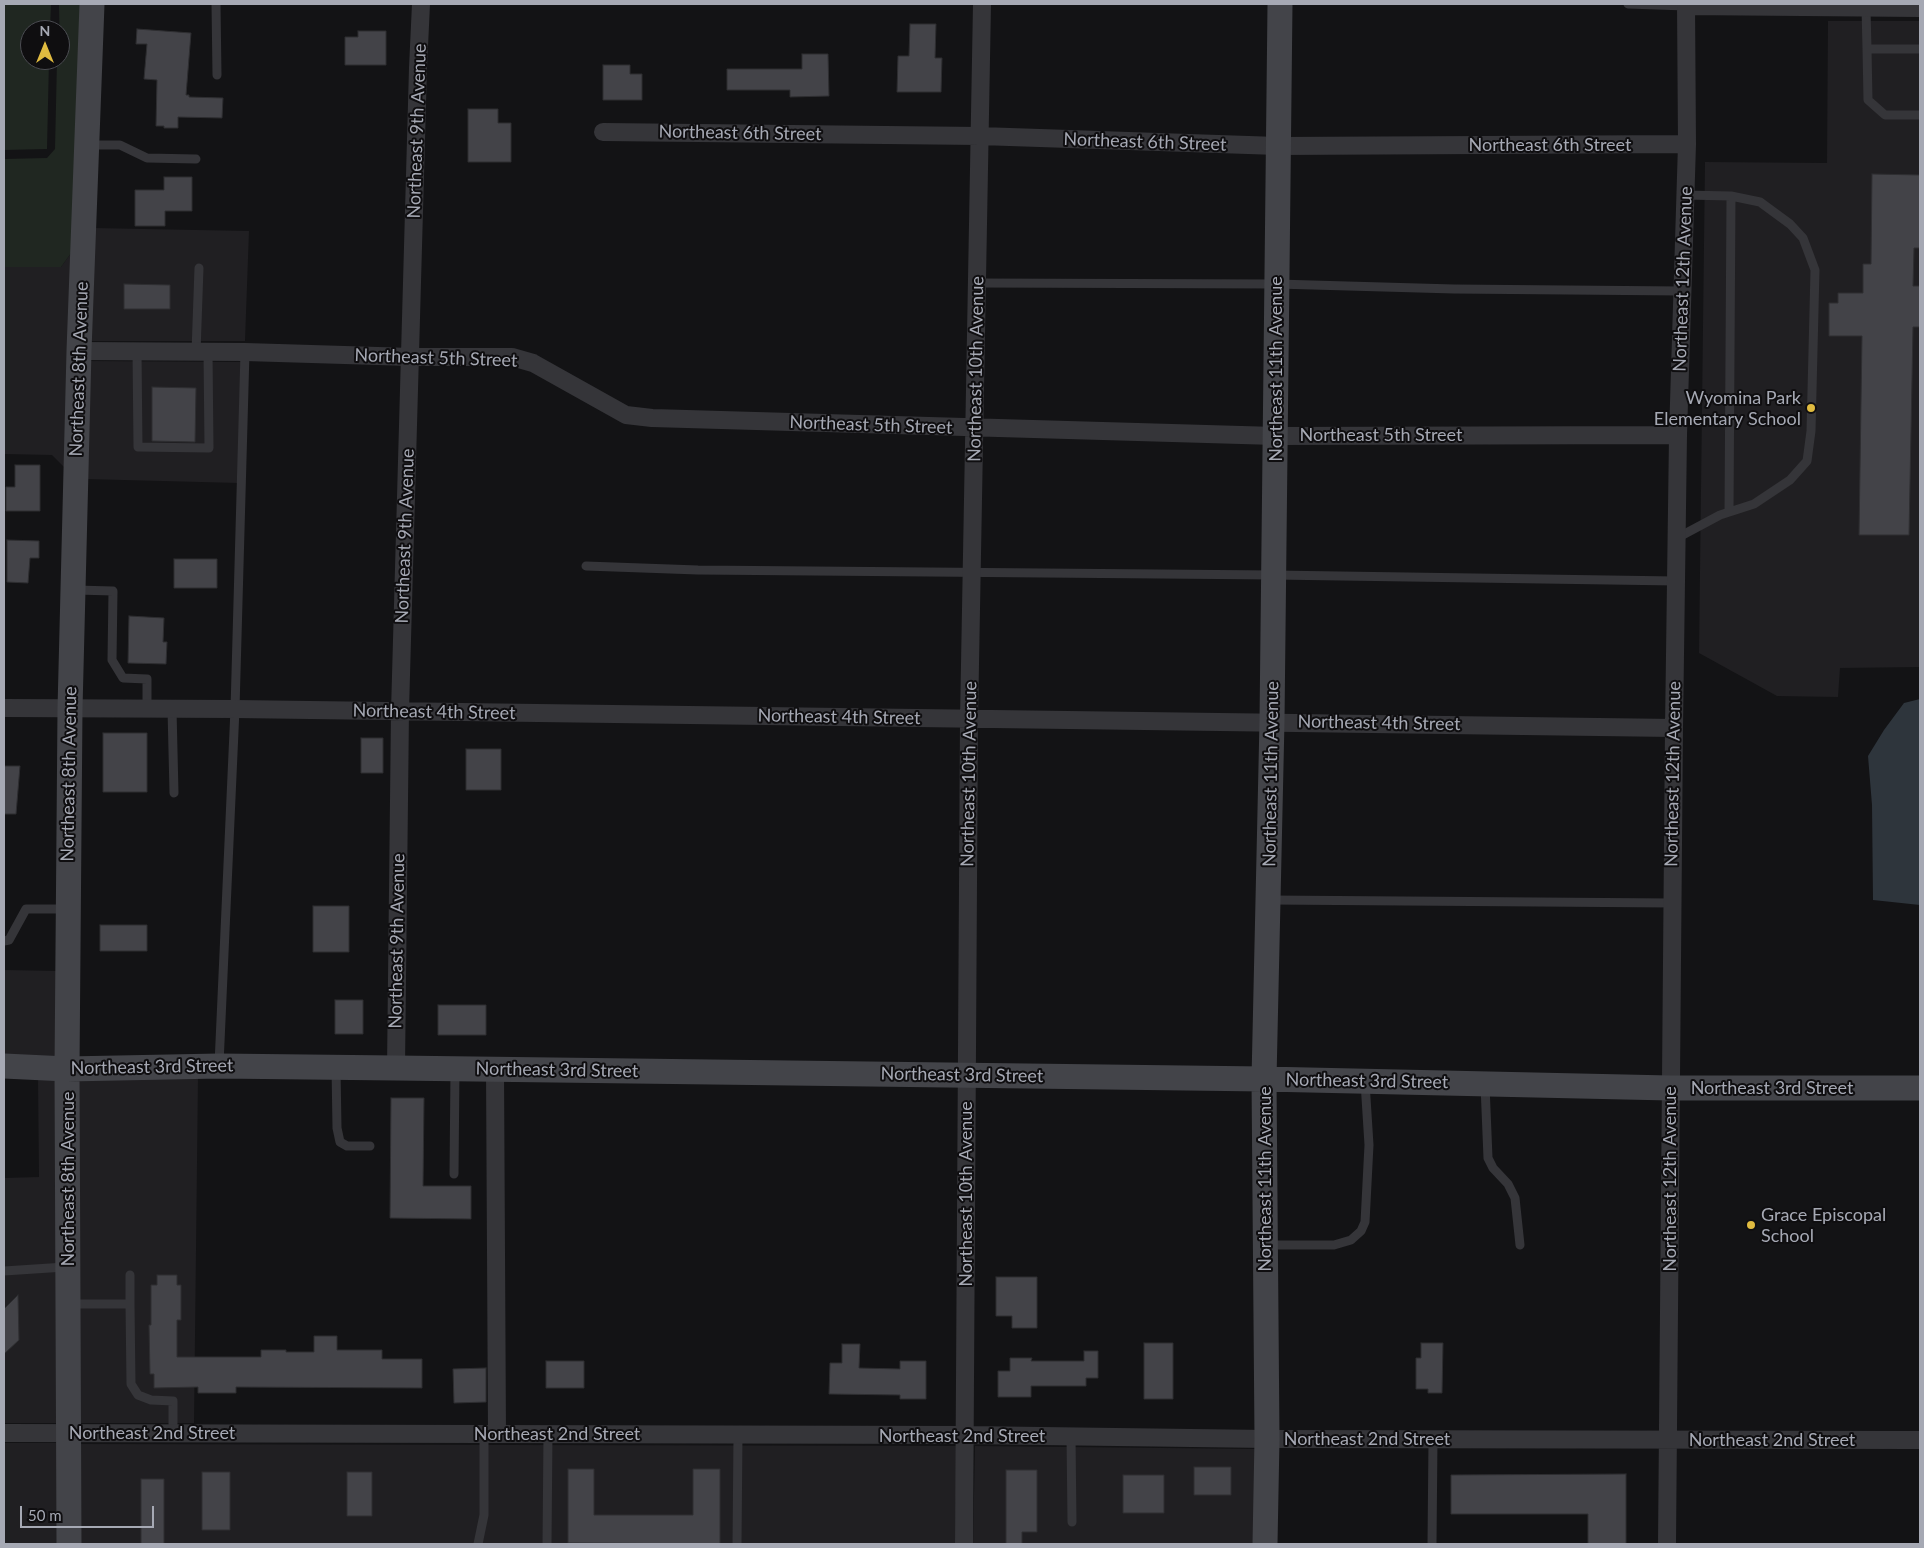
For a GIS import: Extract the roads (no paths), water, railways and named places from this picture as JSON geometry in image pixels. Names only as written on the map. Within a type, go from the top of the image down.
[{"type":"street","name":"Northeast 8th Avenue","points":[[69,1544],[67,1068],[70,709],[79,351],[92,4]]},
{"type":"street","name":"Northeast 9th Avenue","points":[[396,1068],[400,711],[421,4]]},
{"type":"street","name":"Northeast 10th Avenue","points":[[964,1544],[969,719],[982,4]]},
{"type":"street","name":"Northeast 11th Avenue","points":[[1265,1544],[1267,1439],[1264,1079],[1272,721],[1280,4]]},
{"type":"street","points":[[1686,5],[1920,8]]},
{"type":"street","name":"Northeast 12th Avenue","points":[[1667,1544],[1674,728],[1678,435],[1687,144],[1686,5]]},
{"type":"street","name":"Northeast 6th Street","points":[[603,132],[980,136],[1278,146],[1687,144]]},
{"type":"street","name":"Northeast 5th Street","points":[[79,351],[512,357],[533,363],[626,415],[652,418],[1276,436],[1678,435]]},
{"type":"street","name":"Northeast 4th Street","points":[[4,708],[1272,721],[1674,728]]},
{"type":"street","name":"Northeast 3rd Street","points":[[4,1066],[67,1068],[336,1067],[966,1075],[1264,1079],[1670,1088],[1920,1088]]},
{"type":"street","points":[[491,1434],[496,1070]]},
{"type":"street","name":"Northeast 2nd Street","points":[[4,1433],[966,1435],[1267,1439],[1920,1440]]},
{"type":"lane","points":[[216,4],[216,75]]},
{"type":"lane","points":[[1628,4],[1686,5]]},
{"type":"lane","points":[[1866,8],[1868,100],[1885,115],[1920,115]]},
{"type":"lane","points":[[1866,49],[1920,49]]},
{"type":"lane","points":[[87,145],[120,145],[147,158],[196,159]]},
{"type":"lane","points":[[1677,538],[1729,512],[1754,504],[1790,480],[1807,461],[1811,431],[1815,270],[1803,238],[1790,224],[1760,202],[1731,196],[1685,195]]},
{"type":"lane","points":[[1729,512],[1731,196]]},
{"type":"lane","points":[[137,352],[138,447],[209,448],[202,352],[199,268]]},
{"type":"lane","points":[[977,283],[1277,284],[1454,289],[1682,290]]},
{"type":"lane","points":[[219,1066],[236,709],[245,352]]},
{"type":"lane","points":[[586,566],[698,570],[1676,581]]},
{"type":"lane","points":[[73,590],[113,591],[112,660],[123,678],[147,679],[147,709]]},
{"type":"lane","points":[[172,709],[174,793]]},
{"type":"lane","points":[[1268,900],[1672,903]]},
{"type":"lane","points":[[4,940],[9,940],[26,909],[68,909]]},
{"type":"lane","points":[[336,1067],[337,1128],[340,1142],[347,1146],[370,1146]]},
{"type":"lane","points":[[454,1174],[456,1069]]},
{"type":"lane","points":[[1266,1245],[1334,1245],[1352,1240],[1361,1232],[1365,1222],[1369,1145],[1365,1081]]},
{"type":"lane","points":[[1485,1084],[1488,1158],[1493,1168],[1508,1184],[1516,1198],[1520,1245]]},
{"type":"lane","points":[[4,1271],[68,1266]]},
{"type":"lane","points":[[130,1275],[131,1384],[138,1395],[151,1400],[173,1401],[173,1433]]},
{"type":"lane","points":[[68,1304],[130,1304]]},
{"type":"lane","points":[[478,1544],[484,1515],[491,1434]]},
{"type":"lane","points":[[547,1544],[548,1434]]},
{"type":"lane","points":[[737,1544],[738,1435]]},
{"type":"lane","points":[[1071,1436],[1072,1522]]},
{"type":"lane","points":[[1432,1544],[1433,1439]]},
{"type":"place","name":"Wyomina Park Elementary School","points":[[1811,408]]},
{"type":"place","name":"Grace Episcopal School","points":[[1751,1225]]}]
